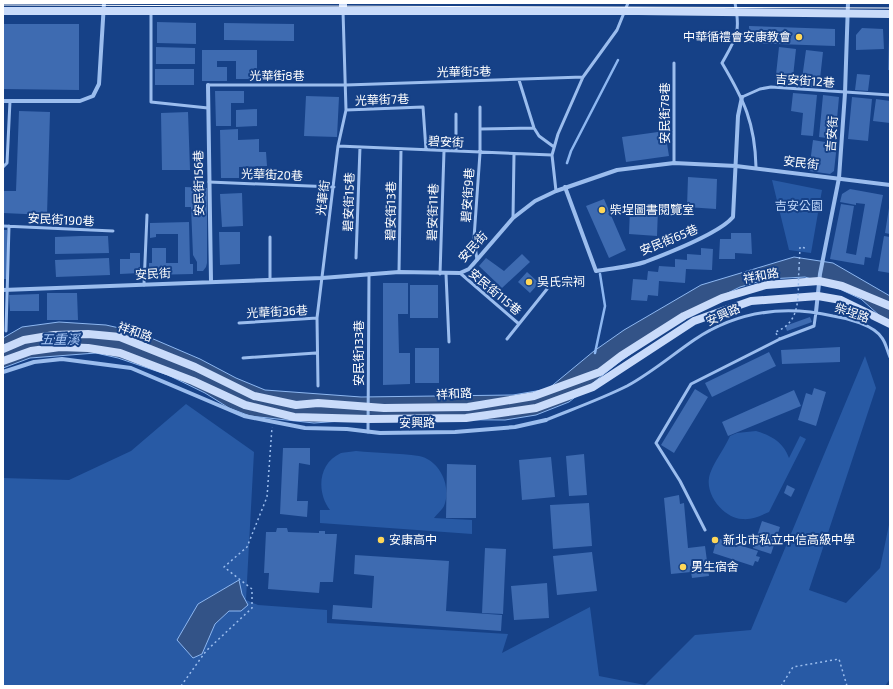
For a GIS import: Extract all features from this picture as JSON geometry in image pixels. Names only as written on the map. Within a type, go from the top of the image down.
[{"type":"main road","points":[[3,11],[104,7],[151,11],[343,7],[626,7],[737,12],[890,14]]},
{"type":"main road","name":"祥和路","points":[[3,349],[24,340],[54,335],[88,334],[120,337],[195,367],[254,396],[296,405],[318,404],[368,407],[468,407],[534,396],[600,372],[621,356],[684,316],[722,298],[766,285],[819,278],[890,306]]},
{"type":"main road","name":"祥和路","points":[[3,361],[31,351],[60,347],[94,349],[120,354],[193,381],[245,405],[294,417],[369,419],[466,418],[536,408],[593,387],[694,321],[751,301],[818,296],[841,300],[890,324]]},
{"type":"street","name":"吉安街","points":[[816,312],[819,278],[839,178],[845,93],[848,3]]},
{"type":"street","points":[[3,101],[80,101],[93,96],[99,84],[104,7]]},
{"type":"street","name":"安民街156巷","points":[[208,85],[211,281]]},
{"type":"street","points":[[736,166],[738,116],[742,97]]},
{"type":"street","name":"安民街","points":[[5,290],[144,285],[270,278],[322,278],[399,272],[440,274],[460,273],[469,269],[513,218],[535,201],[565,187],[617,170],[674,163],[756,167],[890,185]]},
{"type":"street","name":"安民街65巷","points":[[565,187],[596,271],[644,262],[727,224],[733,217],[736,166]]},
{"type":"street","name":"安興路","points":[[3,372],[34,362],[62,359],[130,368],[244,416],[305,428],[347,429],[368,432],[455,432],[516,427],[546,420]]},
{"type":"lane","points":[[735,3],[738,31],[722,63],[742,97],[753,131],[756,167]]},
{"type":"lane","name":"光華街","points":[[318,386],[316,353],[317,318],[338,146],[346,110],[343,7]]},
{"type":"lane","points":[[556,191],[552,155],[554,147],[583,77],[617,30],[626,7]]},
{"type":"lane","points":[[151,11],[151,102],[208,108]]},
{"type":"lane","name":"安民街78巷","points":[[674,63],[674,163]]},
{"type":"lane","name":"光華街5巷","points":[[346,85],[583,77]]},
{"type":"lane","points":[[519,80],[534,128],[539,136],[554,147]]},
{"type":"lane","name":"光華街8巷","points":[[208,85],[346,85]]},
{"type":"lane","name":"吉安街12巷","points":[[742,97],[760,89],[771,87],[890,95]]},
{"type":"lane","points":[[3,167],[7,163],[10,101]]},
{"type":"lane","name":"光華街7巷","points":[[346,110],[423,107],[426,150]]},
{"type":"lane","name":"碧安街9巷","points":[[477,260],[474,238],[480,153],[480,107]]},
{"type":"lane","points":[[456,114],[456,151]]},
{"type":"lane","points":[[480,129],[534,128]]},
{"type":"lane","name":"碧安街","points":[[338,146],[552,155]]},
{"type":"lane","name":"碧安街15巷","points":[[356,258],[360,147]]},
{"type":"lane","name":"碧安街13巷","points":[[399,272],[401,149]]},
{"type":"lane","name":"碧安街11巷","points":[[440,274],[444,151]]},
{"type":"lane","points":[[513,218],[514,154]]},
{"type":"lane","name":"光華街20巷","points":[[209,182],[334,186]]},
{"type":"lane","points":[[144,285],[147,215]]},
{"type":"lane","name":"安民街190巷","points":[[3,226],[113,231]]},
{"type":"lane","points":[[6,331],[5,290],[9,226]]},
{"type":"lane","points":[[270,237],[270,278]]},
{"type":"lane","name":"安民街115巷","points":[[460,273],[519,324]]},
{"type":"lane","name":"安民街133巷","points":[[368,432],[369,274]]},
{"type":"lane","points":[[446,274],[449,342]]},
{"type":"lane","points":[[507,339],[547,289]]},
{"type":"lane","name":"安興路","points":[[546,420],[626,386],[662,364],[695,339],[746,315],[790,310],[816,312]]},
{"type":"lane","points":[[705,530],[680,481],[656,443],[691,384],[780,339],[814,326],[816,312]]},
{"type":"lane","name":"柴埕路","points":[[816,312],[848,319],[869,328],[882,337],[890,357]]},
{"type":"lane","name":"光華街36巷","points":[[239,323],[317,318]]},
{"type":"lane","points":[[243,358],[316,353]]},
{"type":"path","points":[[780,339],[775,332],[786,328],[796,315],[800,247],[805,248]]},
{"type":"path","points":[[181,686],[206,651],[252,608],[252,589],[224,567],[247,547],[267,497],[272,422]]},
{"type":"path","points":[[781,686],[793,667],[839,659],[847,686]]},
{"type":"green space","name":"吉安公園","points":[[772,180],[822,190],[811,253],[789,250]]},
{"type":"green space","points":[[865,356],[876,388],[809,590],[846,603],[880,568],[890,520],[890,679],[885,686],[3,686],[3,478],[69,480],[131,451],[186,404],[254,452],[246,600],[258,605],[327,610],[327,623],[508,634],[502,653],[590,607],[599,676],[645,685],[695,635],[751,630]],"holes":[[[239,580],[242,594],[241,611],[229,611],[215,624],[202,654],[193,658],[198,604]]]},
{"type":"green space","points":[[756,431],[776,440],[787,452],[789,458],[800,436],[806,439],[769,512],[749,519],[735,518],[723,510],[713,499],[709,485],[710,473],[730,436],[737,433]]},
{"type":"green space","points":[[356,451],[419,456],[433,463],[442,475],[446,491],[444,506],[434,518],[472,520],[472,534],[320,523],[320,510],[330,510],[321,487],[327,464],[341,453]]},
{"type":"water","name":"五重溪","points":[[794,257],[833,263],[890,296],[890,325],[861,299],[831,285],[805,277],[768,279],[740,287],[691,311],[618,363],[569,402],[536,415],[505,420],[369,419],[314,423],[250,416],[229,408],[205,393],[168,375],[118,358],[96,353],[30,358],[3,368],[3,338],[22,327],[59,322],[106,325],[137,332],[200,359],[236,378],[265,390],[361,397],[513,395],[548,389],[594,351],[624,330],[701,285]]},
{"type":"water","points":[[239,580],[242,594],[248,605],[241,611],[229,611],[215,624],[202,654],[193,658],[177,640],[198,604]]},
{"type":"building","points":[[157,22],[196,23],[196,44],[157,43]]},
{"type":"building","points":[[224,23],[294,24],[294,41],[224,40]]},
{"type":"building","points":[[3,24],[79,24],[79,90],[3,89]]},
{"type":"building","points":[[749,26],[835,29],[835,46],[749,43]]},
{"type":"building","points":[[862,28],[883,29],[884,49],[856,50],[856,35]]},
{"type":"building","points":[[889,37],[890,70],[888,70]]},
{"type":"building","points":[[156,47],[195,48],[195,64],[156,64]]},
{"type":"building","points":[[779,47],[796,49],[792,86],[775,84]]},
{"type":"building","points":[[202,50],[257,50],[257,79],[236,79],[236,61],[217,61],[217,67],[227,67],[227,81],[202,81]]},
{"type":"building","points":[[806,50],[823,52],[819,88],[801,86]]},
{"type":"building","points":[[155,69],[194,69],[194,85],[155,85]]},
{"type":"building","points":[[857,74],[870,75],[868,91],[855,90]]},
{"type":"building","points":[[215,91],[244,91],[244,103],[231,103],[231,126],[216,126]]},
{"type":"building","points":[[793,93],[817,95],[813,136],[801,135],[803,113],[791,111]]},
{"type":"building","points":[[823,95],[839,97],[836,130],[828,129],[827,138],[819,137]]},
{"type":"building","points":[[306,96],[339,97],[337,137],[304,136]]},
{"type":"building","points":[[852,97],[872,99],[868,141],[848,139]]},
{"type":"building","points":[[876,99],[890,101],[890,123],[873,121]]},
{"type":"building","points":[[257,109],[257,126],[236,127],[236,110]]},
{"type":"building","points":[[19,111],[50,112],[47,215],[3,213],[3,191],[16,191]]},
{"type":"building","points":[[188,112],[190,170],[162,170],[161,113]]},
{"type":"building","points":[[238,129],[238,140],[259,139],[259,152],[266,152],[267,166],[239,167],[239,178],[221,178],[220,130]]},
{"type":"building","points":[[665,131],[669,156],[626,162],[622,137]]},
{"type":"building","points":[[813,140],[837,144],[834,171],[830,174],[809,171]]},
{"type":"building","points":[[688,177],[717,179],[716,209],[687,207]]},
{"type":"building","points":[[185,187],[207,188],[207,263],[203,271],[197,271],[197,262],[193,255],[191,207],[185,207]]},
{"type":"building","points":[[850,189],[883,195],[871,258],[865,257],[864,265],[830,259],[841,204],[854,206],[846,253],[856,255],[865,204],[856,203],[856,205],[840,202],[842,194]]},
{"type":"building","points":[[242,193],[243,226],[222,227],[220,194]]},
{"type":"building","points":[[604,199],[626,250],[609,258],[586,206]]},
{"type":"building","points":[[630,208],[658,209],[657,236],[629,234]]},
{"type":"building","points":[[890,208],[890,234],[885,233]]},
{"type":"building","points":[[189,222],[190,264],[193,264],[193,274],[149,275],[149,263],[152,263],[152,248],[166,248],[166,263],[178,263],[178,234],[156,234],[156,237],[150,238],[150,223]]},
{"type":"building","points":[[3,230],[7,230],[8,279],[3,279]]},
{"type":"building","points":[[219,232],[240,232],[240,264],[220,265]]},
{"type":"building","points":[[731,233],[751,233],[752,254],[735,253],[735,259],[719,259],[720,239],[731,239]]},
{"type":"building","points":[[108,236],[109,253],[55,254],[55,237]]},
{"type":"building","points":[[884,236],[890,237],[890,273],[878,271]]},
{"type":"building","points":[[701,248],[713,249],[712,270],[686,269],[685,283],[659,281],[658,296],[648,295],[647,301],[631,300],[633,279],[647,280],[648,271],[658,272],[659,266],[675,267],[675,259],[687,260],[687,254],[701,255]]},
{"type":"building","points":[[130,253],[140,253],[140,273],[120,274],[120,259],[130,259]]},
{"type":"building","points":[[522,254],[530,262],[502,288],[479,266],[486,258],[504,271]]},
{"type":"building","points":[[109,258],[110,275],[56,277],[55,260]]},
{"type":"building","name":"吳氏宗祠","points":[[527,272],[539,283],[530,293],[518,282]]},
{"type":"building","points":[[383,283],[408,283],[408,314],[398,314],[399,353],[410,353],[410,384],[383,385]]},
{"type":"building","points":[[410,285],[438,285],[438,318],[410,318]]},
{"type":"building","points":[[47,293],[77,293],[78,320],[47,320]]},
{"type":"building","points":[[39,294],[39,311],[10,311],[9,295]]},
{"type":"building","points":[[810,317],[812,322],[787,331],[785,326]]},
{"type":"building","points":[[840,347],[840,362],[782,364],[781,350]]},
{"type":"building","points":[[415,348],[439,348],[439,383],[415,383]]},
{"type":"building","points":[[769,352],[776,366],[712,397],[705,383]]},
{"type":"building","points":[[814,388],[826,392],[816,426],[798,420],[806,393],[812,395]]},
{"type":"building","points":[[695,389],[708,397],[674,453],[661,445]]},
{"type":"building","points":[[794,390],[801,406],[728,436],[722,422]]},
{"type":"building","points":[[283,448],[310,448],[310,465],[299,463],[297,501],[308,501],[307,517],[280,514]]},
{"type":"building","points":[[584,454],[587,495],[569,496],[566,456]]},
{"type":"building","points":[[551,457],[555,497],[522,500],[519,460]]},
{"type":"building","points":[[447,464],[476,465],[476,518],[446,518]]},
{"type":"building","points":[[787,485],[795,489],[791,497],[784,493]]},
{"type":"building","points":[[679,495],[680,504],[684,503],[688,548],[705,546],[709,576],[692,578],[691,572],[671,574],[664,498]]},
{"type":"building","points":[[589,503],[592,546],[553,549],[550,505]]},
{"type":"building","points":[[762,521],[780,527],[771,554],[753,548]]},
{"type":"building","points":[[277,528],[287,528],[288,532],[319,533],[319,531],[325,531],[325,534],[337,534],[333,582],[320,582],[319,593],[268,589],[269,573],[264,573],[266,532],[276,532]]},
{"type":"building","points":[[717,538],[758,551],[756,556],[760,557],[758,562],[755,561],[753,566],[713,553]]},
{"type":"building","points":[[485,548],[506,549],[503,614],[482,613]]},
{"type":"building","points":[[592,552],[597,591],[557,595],[553,556]]},
{"type":"building","points":[[355,555],[449,561],[446,611],[502,615],[501,631],[332,619],[333,605],[372,608],[374,576],[354,574]]},
{"type":"building","points":[[547,583],[549,618],[514,620],[511,586]]},
{"type":"waterway","points":[[567,163],[571,151],[618,60]]},
{"type":"waterway","points":[[595,353],[605,306],[600,274]]},
{"type":"tram line","points":[[3,5],[890,8]]},
{"type":"place","name":"中華循禮會安康教會","points":[[799,37]]},
{"type":"place","name":"柴埕圖書閱覽室","points":[[602,210]]},
{"type":"place","name":"吳氏宗祠","points":[[529,282]]},
{"type":"place","name":"安康高中","points":[[381,540]]},
{"type":"place","name":"新北市私立中信高級中學","points":[[715,540]]},
{"type":"place","name":"男生宿舍","points":[[683,567]]}]
